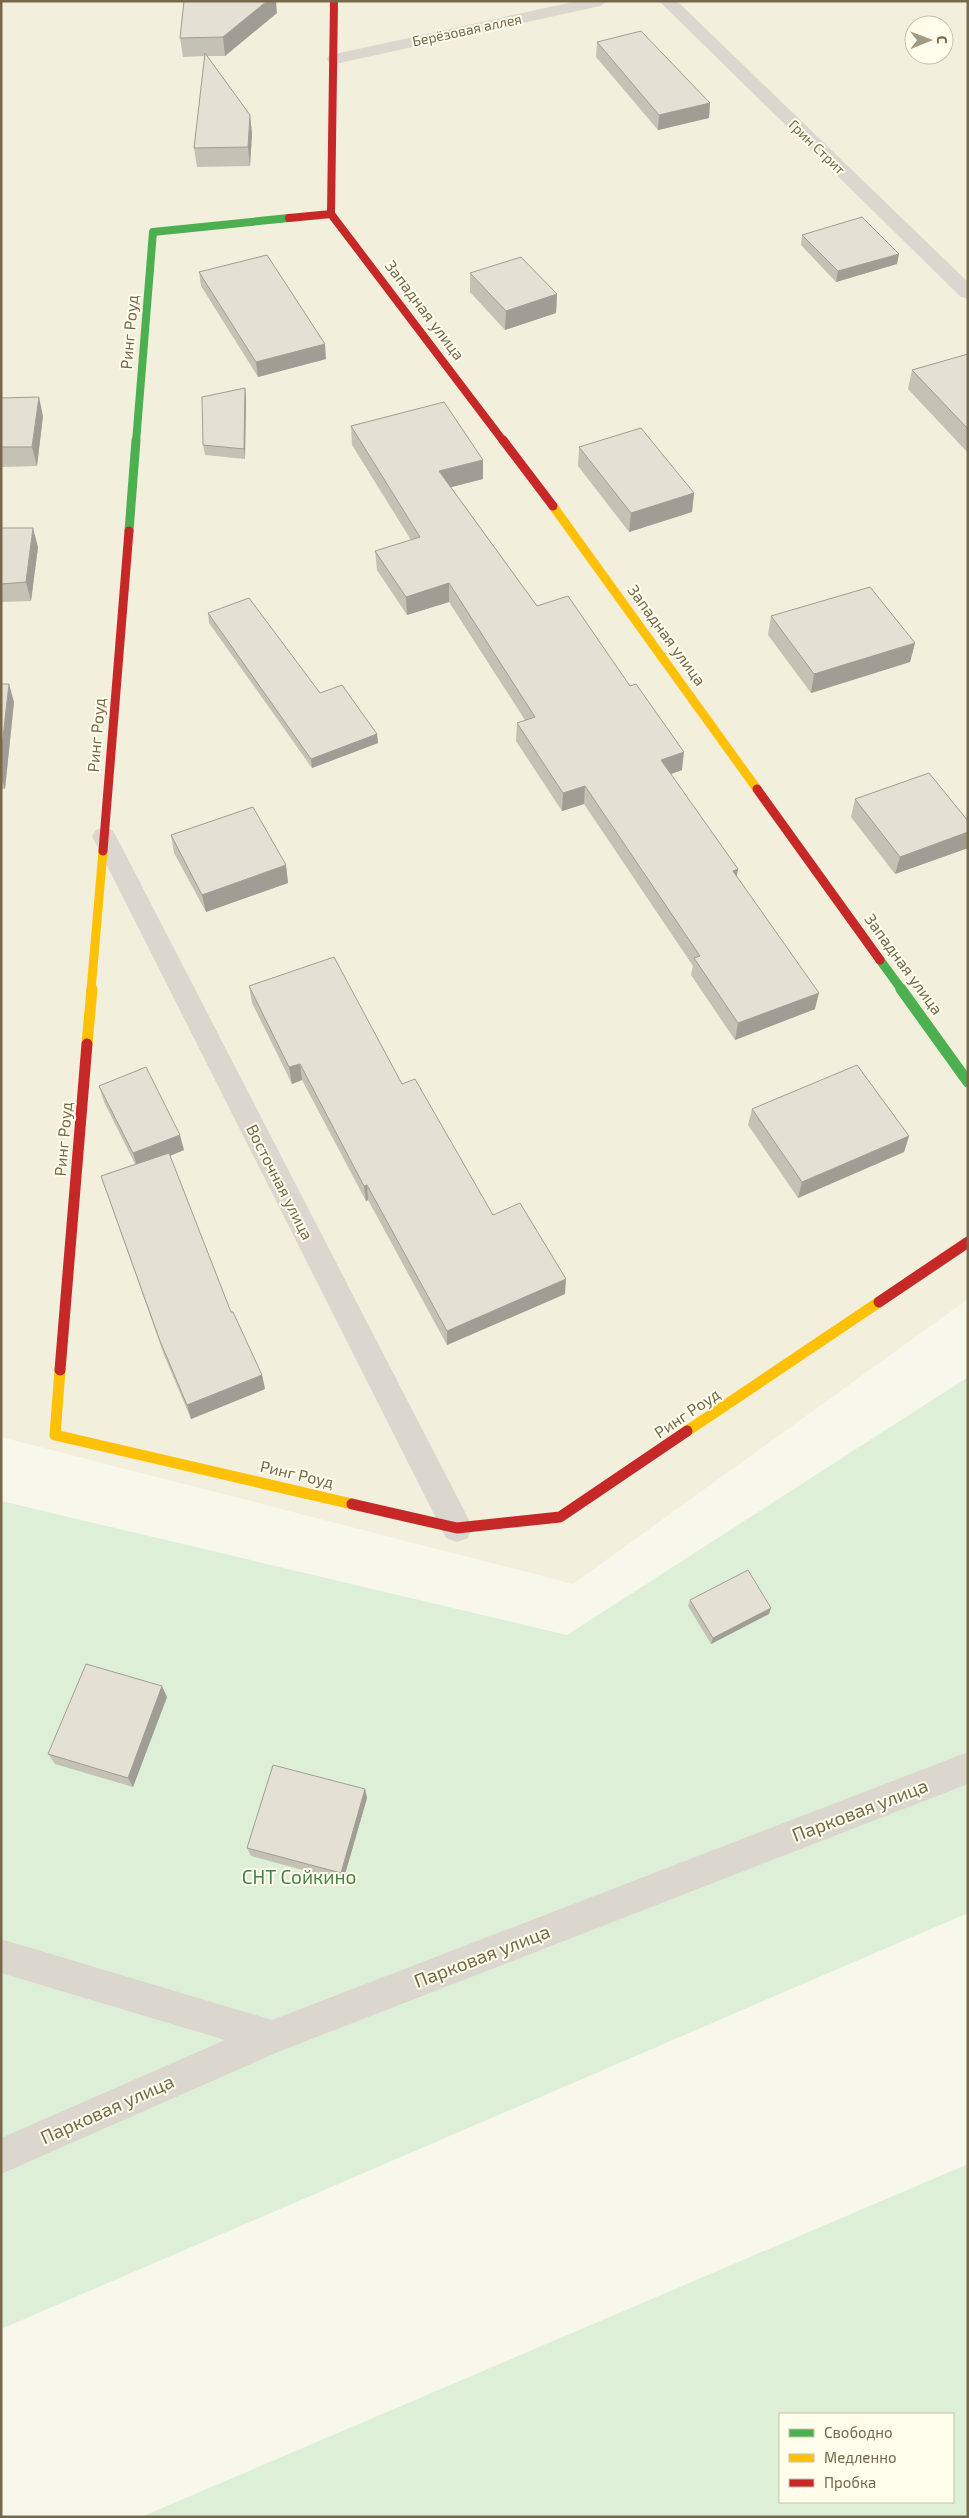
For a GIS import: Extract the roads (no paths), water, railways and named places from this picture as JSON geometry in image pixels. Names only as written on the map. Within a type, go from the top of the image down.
[{"type":"street","points":[[332,214],[334,1]]},
{"type":"street","name":"Берёзовая аллея","points":[[334,59],[600,1]]},
{"type":"street","name":"Грин Стрит","points":[[667,1],[968,293]]},
{"type":"street","name":"Ринг Роуд","points":[[332,214],[153,232],[55,1434],[457,1528],[560,1517],[968,1242]]},
{"type":"street","name":"Западная улица","points":[[332,214],[533,478],[968,1082]]},
{"type":"street","name":"Восточная улица","points":[[104,836],[457,1528]]},
{"type":"street","name":"Парковая улица","points":[[1,2156],[272,2037],[968,1768]]},
{"type":"street","points":[[1,1956],[272,2037]]},
{"type":"park label","name":"СНТ Сойкино","points":[[299,1877]]}]
